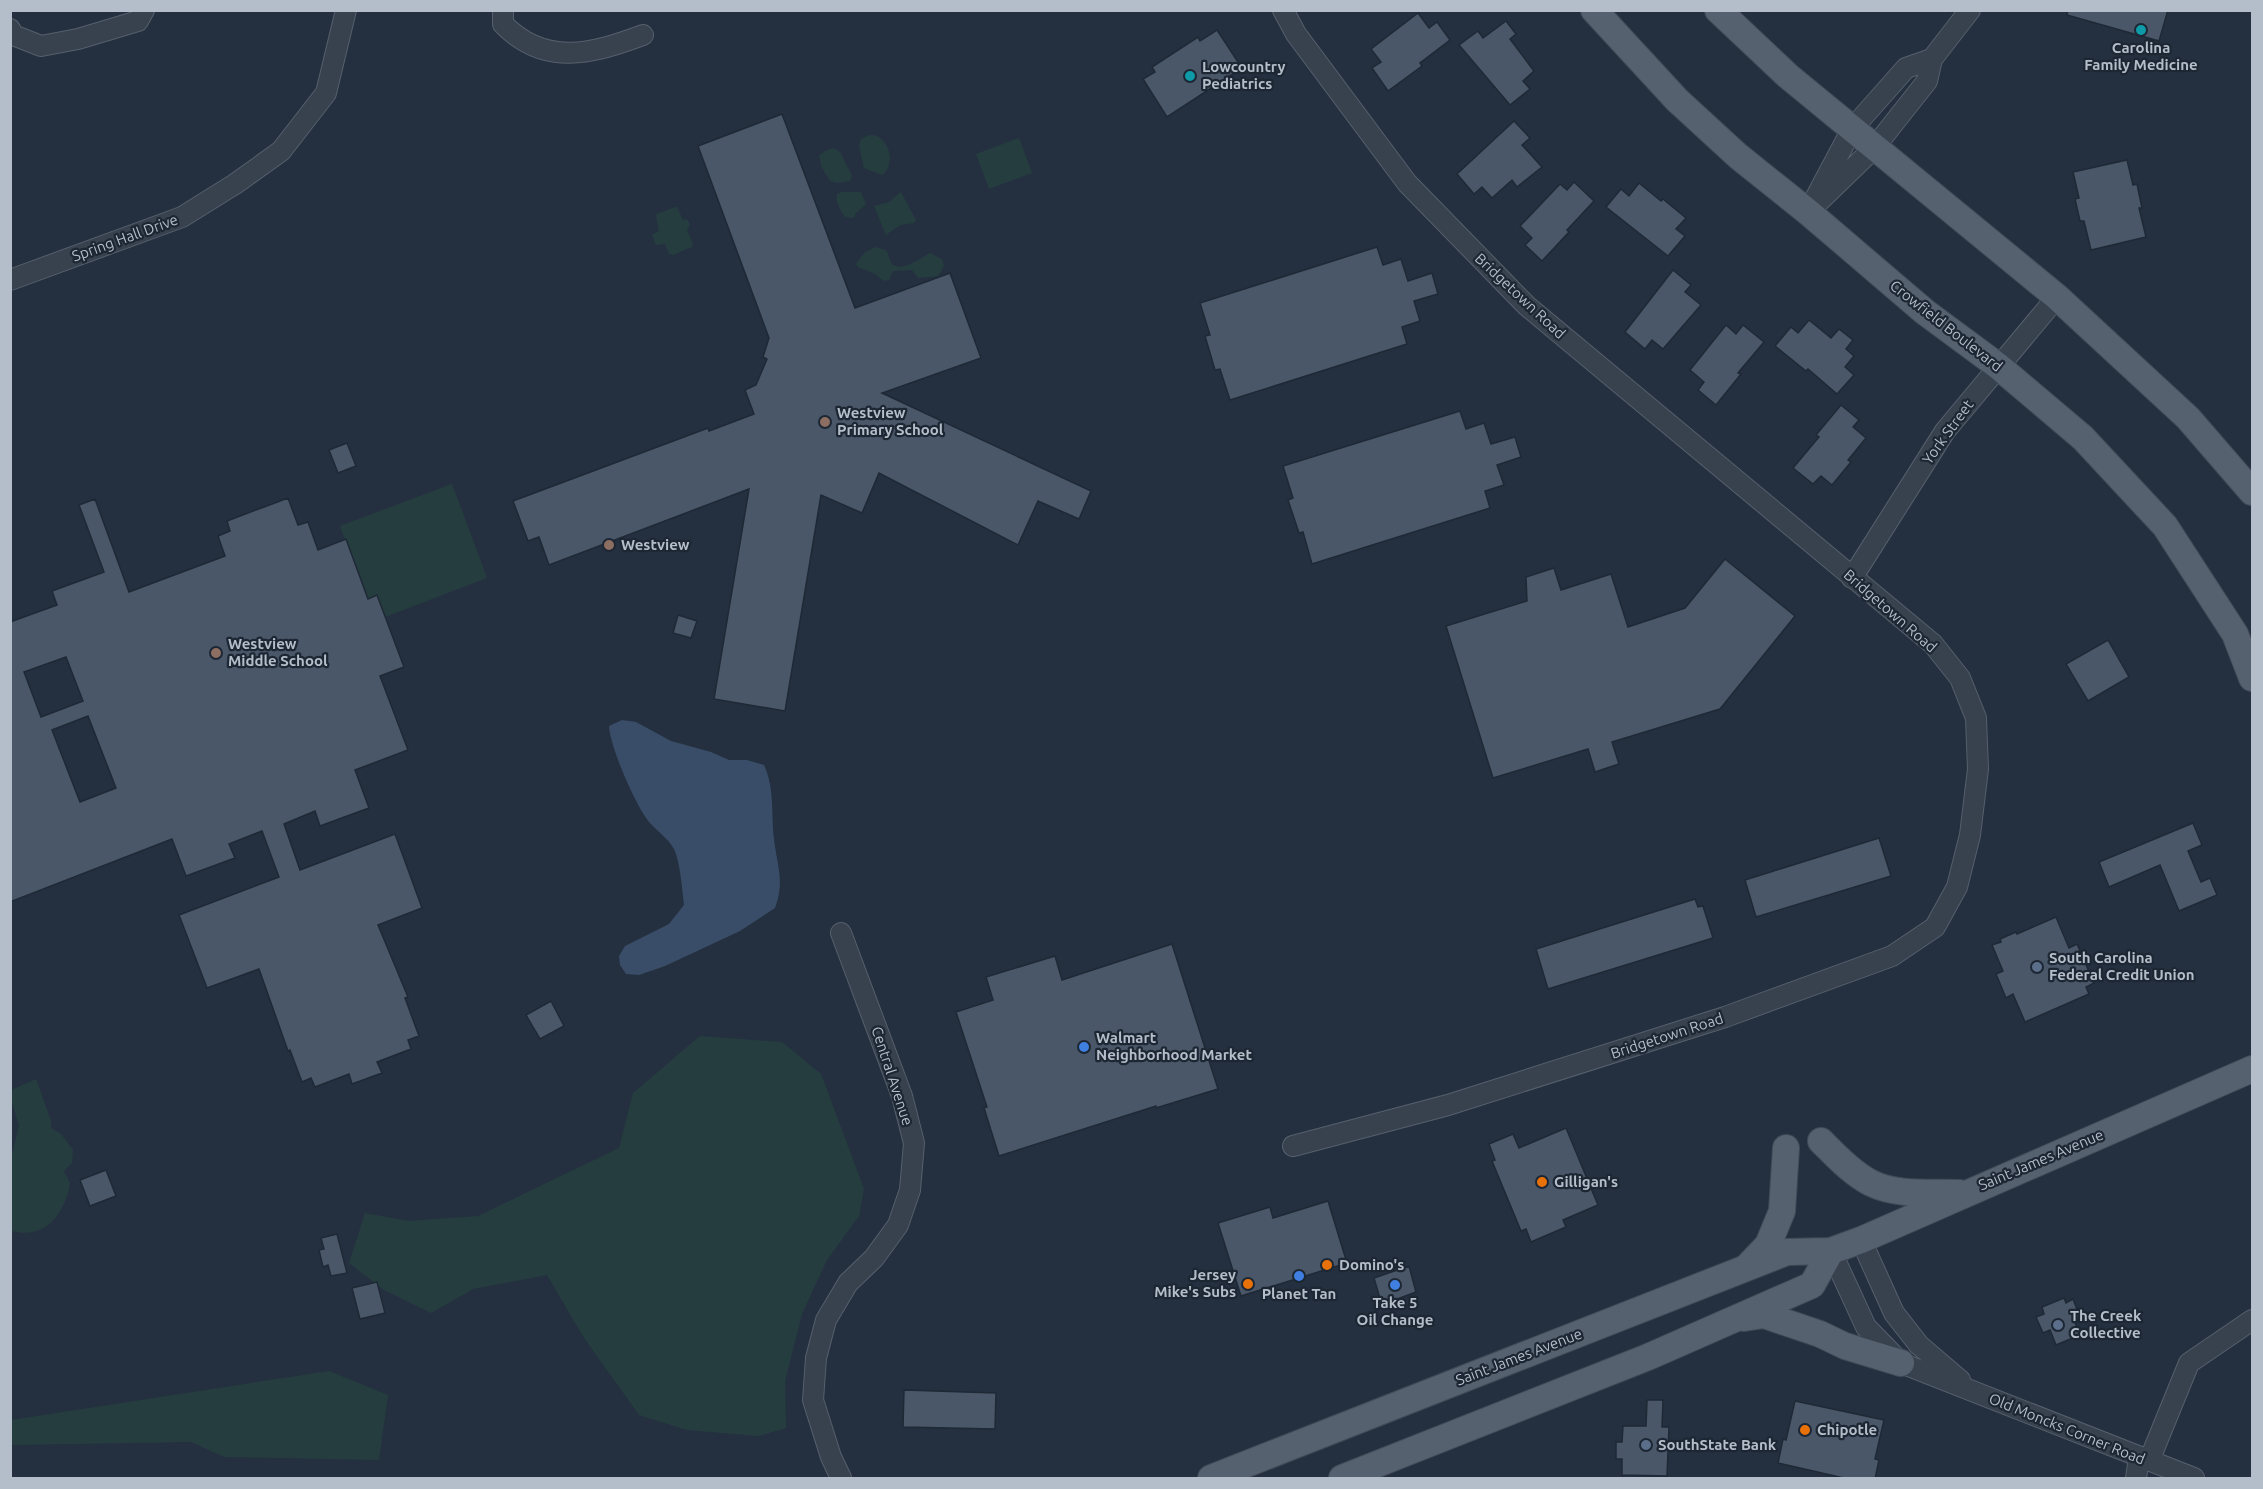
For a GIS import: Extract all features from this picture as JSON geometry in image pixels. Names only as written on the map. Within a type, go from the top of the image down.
[{"type":"main road","name":"Crowfield Boulevard","points":[[1594,10],[1677,100],[1738,156],[1808,212],[1925,312],[1998,366],[2083,438],[2164,526],[2235,634],[2253,678]]},
{"type":"main road","points":[[1718,10],[1788,76],[2056,297],[2188,418],[2253,492]]},
{"type":"main road","name":"Saint James Avenue","points":[[1211,1479],[1787,1252],[1831,1251],[1861,1240],[2253,1069]]},
{"type":"main road","points":[[1821,1141],[1851,1169],[1872,1183],[1895,1191],[1965,1193]]},
{"type":"main road","points":[[1746,1268],[1768,1245],[1782,1211],[1786,1148]]},
{"type":"main road","points":[[1342,1479],[1735,1320],[1812,1285],[1831,1251]]},
{"type":"main road","points":[[1735,1320],[1764,1315],[1820,1334],[1845,1346],[1901,1363]]},
{"type":"street","points":[[10,29],[13,35],[41,46],[78,39],[138,21],[144,10]]},
{"type":"street","name":"Spring Hall Drive","points":[[10,280],[182,217],[235,184],[281,151],[326,93],[346,10]]},
{"type":"street","points":[[502,10],[503,24],[516,37],[543,50],[558,54],[610,48],[643,35]]},
{"type":"street","name":"Bridgetown Road","points":[[1283,10],[1296,34],[1407,183],[1527,306],[1933,644],[1960,678],[1976,718],[1978,769],[1970,835],[1957,887],[1935,927],[1892,956],[1725,1017],[1448,1105],[1293,1146]]},
{"type":"street","points":[[1808,212],[1874,148],[1927,81],[1932,59],[1970,10]]},
{"type":"street","points":[[1808,212],[1852,129],[1906,68],[1932,59]]},
{"type":"street","name":"York Street","points":[[1852,578],[1945,431],[2056,297]]},
{"type":"street","name":"Central Avenue","points":[[841,933],[902,1096],[914,1143],[910,1190],[898,1225],[874,1258],[848,1283],[826,1320],[816,1358],[813,1400],[831,1457],[841,1479]]},
{"type":"street","points":[[1861,1240],[1893,1313],[1918,1345],[1973,1392]]},
{"type":"street","points":[[1831,1251],[1866,1327],[1901,1363]]},
{"type":"street","points":[[2136,1479],[2189,1364],[2253,1320]]},
{"type":"street","name":"Old Moncks Corner Road","points":[[1901,1363],[2194,1479]]},
{"type":"green space","points":[[869,135],[882,139],[889,150],[889,164],[882,175],[864,168],[859,146],[861,139]]},
{"type":"green space","points":[[1019,138],[1032,173],[989,189],[976,154]]},
{"type":"green space","points":[[834,148],[840,152],[852,176],[850,181],[837,183],[830,181],[822,168],[819,156]]},
{"type":"green space","points":[[861,192],[866,204],[854,218],[845,217],[839,206],[837,194]]},
{"type":"green space","points":[[901,192],[916,220],[914,223],[900,225],[886,235],[874,206],[889,202]]},
{"type":"green space","points":[[675,207],[683,220],[687,219],[690,224],[687,230],[693,244],[692,247],[673,255],[669,254],[665,244],[656,245],[652,235],[659,231],[657,214]]},
{"type":"green space","points":[[875,247],[886,250],[892,264],[896,266],[906,266],[930,253],[942,259],[944,266],[938,276],[918,278],[912,270],[893,271],[889,280],[884,281],[856,264],[864,253]]},
{"type":"green space","points":[[452,484],[487,578],[385,617],[368,601],[340,526]]},
{"type":"green space","points":[[700,1036],[782,1042],[821,1074],[864,1189],[859,1216],[827,1260],[802,1314],[785,1381],[786,1428],[759,1436],[687,1430],[639,1415],[584,1338],[547,1275],[473,1289],[431,1313],[384,1290],[349,1263],[365,1213],[408,1221],[478,1216],[619,1148],[633,1093]]},
{"type":"green space","points":[[36,1079],[51,1121],[51,1128],[61,1134],[73,1150],[72,1163],[64,1171],[70,1183],[64,1204],[52,1222],[35,1232],[11,1232],[11,1158],[19,1125],[11,1100],[11,1090]]},
{"type":"green space","points":[[329,1371],[388,1395],[379,1460],[224,1457],[191,1442],[11,1445],[11,1420]]},
{"type":"water","points":[[622,720],[636,722],[671,741],[711,752],[729,760],[747,760],[764,765],[771,792],[779,874],[779,890],[775,908],[740,931],[665,966],[639,975],[626,974],[620,965],[619,956],[625,946],[669,924],[684,905],[679,866],[674,849],[644,815],[631,791],[614,748],[609,726]]},
{"type":"building","name":"Carolina Family Medicine","points":[[2068,10],[2168,10],[2159,41],[2067,15]]},
{"type":"building","points":[[1418,13],[1429,28],[1437,22],[1450,40],[1420,63],[1422,66],[1388,91],[1372,68],[1381,62],[1371,49]]},
{"type":"building","points":[[1506,21],[1516,34],[1510,39],[1534,71],[1523,81],[1530,89],[1510,105],[1459,45],[1478,31],[1483,38]]},
{"type":"building","name":"Lowcountry Pediatrics","points":[[1217,30],[1242,68],[1167,117],[1143,79],[1155,72],[1152,67],[1198,37],[1200,41]]},
{"type":"building","points":[[782,114],[855,308],[950,273],[981,358],[882,393],[1091,491],[1079,519],[1038,501],[1018,545],[879,473],[862,513],[821,495],[785,711],[714,699],[749,489],[549,565],[539,537],[528,541],[513,501],[708,428],[709,431],[754,414],[745,390],[756,385],[767,359],[763,357],[769,338],[698,146]]},
{"type":"building","points":[[1514,121],[1530,138],[1522,145],[1542,167],[1517,187],[1512,180],[1492,198],[1482,187],[1474,194],[1457,174]]},
{"type":"building","points":[[2127,160],[2133,185],[2137,184],[2142,208],[2139,208],[2146,237],[2091,250],[2084,221],[2080,221],[2075,199],[2079,198],[2073,172]]},
{"type":"building","points":[[1574,182],[1594,201],[1542,261],[1525,245],[1532,238],[1520,226],[1560,184],[1567,190]]},
{"type":"building","points":[[1639,183],[1686,218],[1676,229],[1685,236],[1668,256],[1606,207],[1621,189],[1629,196]]},
{"type":"building","points":[[1377,247],[1383,265],[1401,259],[1408,281],[1432,273],[1438,294],[1414,301],[1420,321],[1402,327],[1407,344],[1230,400],[1220,369],[1215,370],[1205,336],[1210,335],[1200,303]]},
{"type":"building","points":[[1673,270],[1691,285],[1685,292],[1701,305],[1663,349],[1652,340],[1645,349],[1625,332]]},
{"type":"building","points":[[1809,320],[1831,338],[1839,329],[1853,340],[1846,349],[1854,356],[1845,367],[1854,375],[1837,394],[1808,369],[1806,371],[1775,346],[1791,327],[1798,333]]},
{"type":"building","points":[[1726,325],[1736,334],[1743,325],[1764,342],[1738,373],[1741,374],[1716,405],[1698,390],[1704,382],[1690,370]]},
{"type":"building","points":[[1841,405],[1859,420],[1853,427],[1866,438],[1848,460],[1851,462],[1832,485],[1821,476],[1813,484],[1793,468],[1819,437],[1816,435]]},
{"type":"building","points":[[1460,411],[1466,429],[1484,423],[1491,444],[1515,437],[1521,457],[1497,465],[1504,485],[1485,491],[1490,508],[1312,564],[1303,532],[1299,533],[1288,500],[1293,498],[1283,466]]},
{"type":"building","points":[[347,443],[356,466],[338,473],[329,450]]},
{"type":"building","points":[[288,498],[298,525],[308,522],[318,550],[346,539],[368,599],[377,595],[404,667],[380,676],[408,750],[355,770],[369,808],[320,826],[315,811],[284,824],[300,870],[395,834],[422,908],[378,925],[408,997],[405,998],[419,1036],[408,1040],[411,1049],[377,1062],[382,1073],[352,1084],[349,1074],[315,1087],[311,1078],[302,1082],[290,1050],[288,1051],[259,969],[207,988],[179,915],[279,877],[262,831],[229,844],[235,858],[186,876],[172,839],[10,902],[10,622],[57,605],[52,591],[104,572],[79,505],[95,499],[129,592],[225,556],[218,536],[230,531],[227,521]],"holes":[[[66,657],[83,701],[41,717],[24,672]],[[88,716],[116,788],[80,802],[52,730]]]},
{"type":"building","points":[[1725,559],[1795,616],[1720,709],[1612,742],[1619,764],[1595,772],[1588,749],[1493,778],[1446,626],[1527,601],[1526,577],[1554,568],[1561,590],[1611,574],[1628,627],[1685,608]]},
{"type":"building","points":[[678,615],[697,621],[691,638],[673,633]]},
{"type":"building","points":[[2108,640],[2129,677],[2088,701],[2066,664]]},
{"type":"building","points":[[2193,823],[2202,845],[2188,851],[2201,882],[2210,878],[2217,895],[2179,911],[2160,865],[2109,887],[2099,862]]},
{"type":"building","points":[[1879,838],[1891,876],[1756,917],[1745,880]]},
{"type":"building","points":[[1695,899],[1698,907],[1703,906],[1713,938],[1548,989],[1536,949]]},
{"type":"building","points":[[2056,917],[2069,948],[2077,944],[2094,983],[2086,987],[2089,994],[2025,1022],[2013,994],[2006,998],[1996,974],[2003,971],[1992,945],[2016,932],[2017,934]]},
{"type":"building","points":[[1172,944],[1218,1089],[1156,1108],[1156,1106],[999,1156],[984,1108],[987,1107],[956,1012],[993,1000],[986,977],[1055,956],[1062,980]]},
{"type":"building","points":[[551,1001],[564,1026],[540,1039],[526,1015]]},
{"type":"building","points":[[1566,1128],[1598,1205],[1563,1220],[1566,1227],[1531,1242],[1526,1229],[1521,1231],[1492,1161],[1495,1160],[1489,1144],[1513,1134],[1519,1148]]},
{"type":"building","points":[[106,1170],[116,1196],[90,1206],[80,1180]]},
{"type":"building","points":[[1328,1201],[1347,1263],[1241,1296],[1218,1223],[1270,1207],[1273,1218]]},
{"type":"building","points":[[337,1234],[347,1273],[331,1276],[328,1265],[323,1267],[319,1250],[324,1249],[321,1238]]},
{"type":"building","name":"Take 5 Oil Change","points":[[1409,1266],[1416,1292],[1384,1304],[1381,1302],[1374,1278]]},
{"type":"building","points":[[377,1282],[385,1313],[360,1319],[352,1288]]},
{"type":"building","name":"The Creek Collective","points":[[2064,1298],[2066,1303],[2073,1299],[2080,1317],[2074,1320],[2080,1335],[2056,1345],[2050,1330],[2043,1333],[2036,1317],[2044,1314],[2042,1307]]},
{"type":"building","points":[[904,1390],[996,1393],[995,1429],[903,1427]]},
{"type":"building","points":[[1647,1400],[1663,1400],[1662,1427],[1669,1427],[1667,1476],[1622,1475],[1622,1459],[1616,1459],[1616,1442],[1622,1442],[1623,1426],[1646,1426]]},
{"type":"building","points":[[1795,1401],[1884,1420],[1875,1459],[1879,1460],[1875,1479],[1848,1479],[1778,1463]]},
{"type":"place","name":"Carolina Family Medicine","points":[[2141,30]]},
{"type":"place","name":"Lowcountry Pediatrics","points":[[1190,76]]},
{"type":"place","name":"Westview Primary School","points":[[825,422]]},
{"type":"place","name":"Westview","points":[[609,545]]},
{"type":"place","name":"Westview Middle School","points":[[216,653]]},
{"type":"place","name":"South Carolina Federal Credit Union","points":[[2037,967]]},
{"type":"place","name":"Walmart Neighborhood Market","points":[[1084,1047]]},
{"type":"place","name":"Gilligan's","points":[[1542,1182]]},
{"type":"place","name":"Domino's","points":[[1327,1265]]},
{"type":"place","name":"Planet Tan","points":[[1299,1276]]},
{"type":"place","name":"Jersey Mike's Subs","points":[[1248,1284]]},
{"type":"place","name":"Take 5 Oil Change","points":[[1395,1285]]},
{"type":"place","name":"The Creek Collective","points":[[2058,1325]]},
{"type":"place","name":"Chipotle","points":[[1805,1430]]},
{"type":"place","name":"SouthState Bank","points":[[1646,1445]]}]
